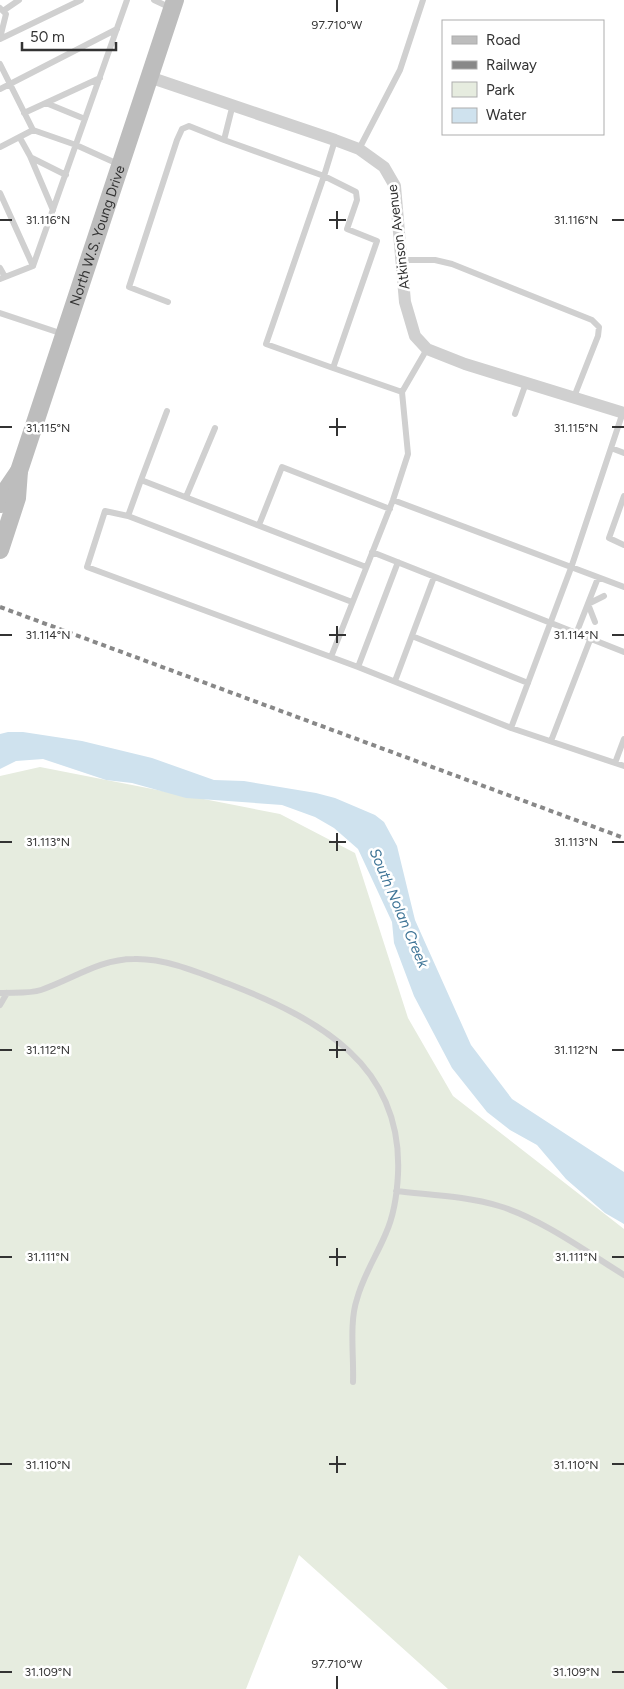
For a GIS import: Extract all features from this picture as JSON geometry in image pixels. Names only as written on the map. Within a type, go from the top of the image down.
[{"type":"main road","name":"North W.S. Young Drive","points":[[0,550],[7,498],[19,471],[173,4]]},
{"type":"street","name":"Atkinson Avenue","points":[[149,77],[233,104],[359,149],[384,167],[395,186],[406,302],[415,336],[427,349]]},
{"type":"street","points":[[427,349],[465,364],[624,412]]},
{"type":"lane","points":[[0,38],[5,19],[2,9],[18,0]]},
{"type":"lane","points":[[0,38],[81,0]]},
{"type":"lane","points":[[0,268],[2,278],[33,266],[127,0]]},
{"type":"lane","points":[[154,0],[173,4]]},
{"type":"lane","points":[[359,149],[398,75],[423,0]]},
{"type":"lane","points":[[0,89],[117,29]]},
{"type":"lane","points":[[0,64],[33,130],[76,145],[120,165]]},
{"type":"lane","points":[[24,113],[100,78]]},
{"type":"lane","points":[[46,103],[85,119]]},
{"type":"lane","points":[[224,140],[233,104]]},
{"type":"lane","points":[[168,302],[129,287],[177,140],[182,128],[189,126],[324,176],[356,192],[357,200],[347,228],[377,241],[333,368]]},
{"type":"lane","points":[[0,147],[33,130]]},
{"type":"lane","points":[[20,138],[30,156],[53,210]]},
{"type":"lane","points":[[335,140],[266,344],[402,392]]},
{"type":"lane","points":[[30,156],[32,160],[66,175]]},
{"type":"lane","points":[[0,193],[33,266]]},
{"type":"lane","points":[[402,260],[435,260],[452,264],[592,320],[599,328],[598,336],[574,397]]},
{"type":"lane","points":[[0,312],[64,334]]},
{"type":"lane","points":[[331,657],[390,509],[408,454],[402,392],[427,349]]},
{"type":"lane","points":[[515,414],[526,383]]},
{"type":"lane","points":[[128,516],[167,411]]},
{"type":"lane","points":[[512,728],[571,568],[624,412]]},
{"type":"lane","points":[[186,497],[215,428]]},
{"type":"lane","points":[[611,448],[624,453]]},
{"type":"lane","points":[[259,524],[282,467],[390,509]]},
{"type":"lane","points":[[141,480],[259,524],[366,567]]},
{"type":"lane","points":[[624,496],[609,538],[624,545]]},
{"type":"lane","points":[[393,500],[624,587]]},
{"type":"lane","points":[[352,602],[128,516],[106,511],[87,567],[395,681],[512,728],[624,766]]},
{"type":"lane","points":[[372,552],[624,652]]},
{"type":"lane","points":[[358,667],[398,562]]},
{"type":"lane","points":[[395,681],[434,577]]},
{"type":"lane","points":[[576,634],[598,578]]},
{"type":"lane","points":[[588,604],[604,596]]},
{"type":"lane","points":[[588,604],[595,622]]},
{"type":"lane","points":[[412,636],[528,683]]},
{"type":"lane","points":[[551,741],[590,640]]},
{"type":"lane","points":[[615,763],[624,739]]},
{"type":"lane","points":[[0,993],[43,989],[110,962],[143,959],[168,964],[208,976],[297,1014],[318,1026],[344,1046],[368,1070],[381,1090],[396,1140],[398,1156],[396,1191],[386,1233],[356,1300],[353,1382]]},
{"type":"lane","points":[[0,1005],[8,993]]},
{"type":"lane","points":[[396,1191],[481,1202],[508,1209],[532,1220],[624,1275]]},
{"type":"green space","points":[[40,767],[280,814],[355,853],[408,1018],[453,1096],[624,1229],[624,1689],[448,1689],[299,1555],[246,1689],[0,1689],[0,776]]},
{"type":"water","name":"South Nolan Creek","points":[[23,732],[82,741],[152,758],[214,780],[244,781],[316,793],[335,798],[375,815],[384,822],[397,846],[415,920],[471,1045],[512,1099],[624,1172],[624,1224],[605,1213],[566,1179],[537,1145],[510,1130],[487,1112],[452,1068],[414,996],[394,943],[392,922],[358,849],[334,828],[315,817],[282,805],[186,798],[132,783],[106,780],[43,759],[16,761],[0,769],[0,734]]},
{"type":"railway","points":[[0,607],[624,838]]}]
